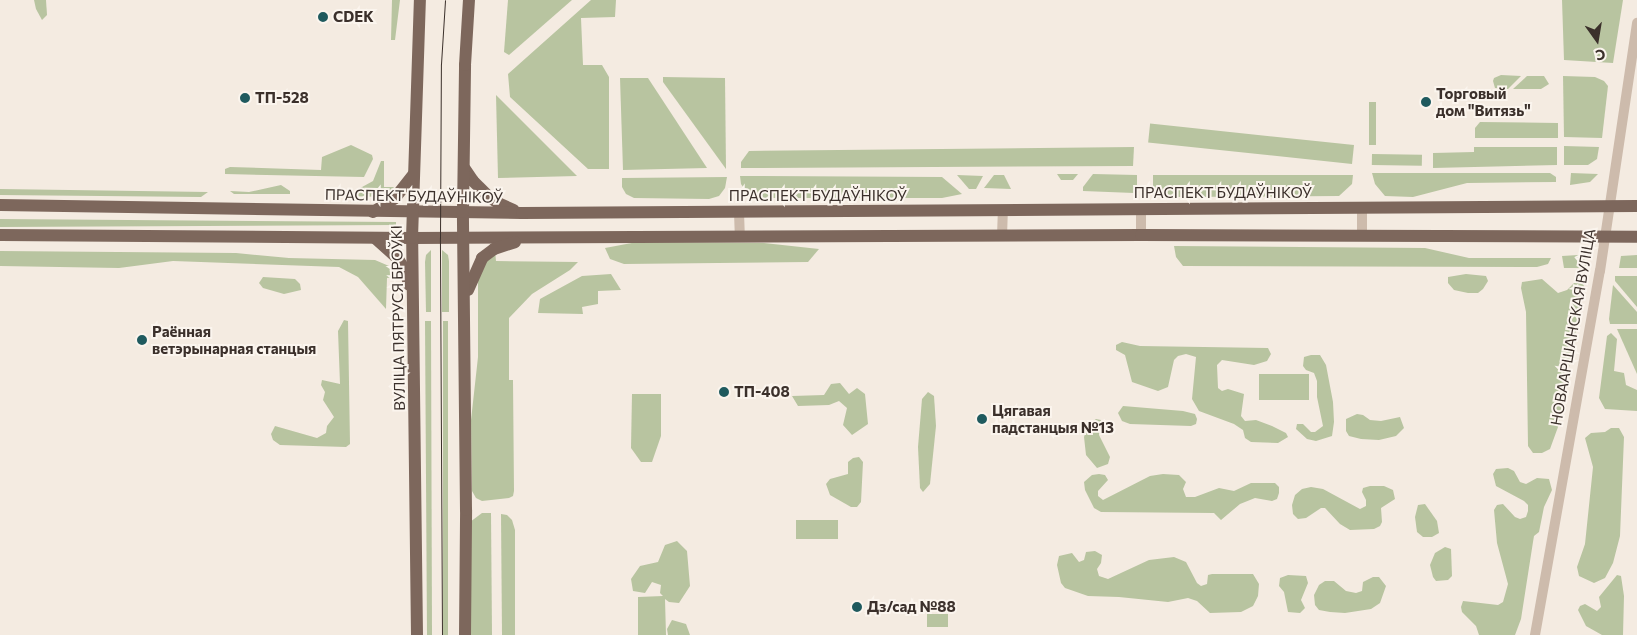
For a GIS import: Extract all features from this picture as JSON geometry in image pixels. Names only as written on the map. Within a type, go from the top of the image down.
[{"type":"main road","name":"ВУЛІЦА ПЯТРУСЯ БРОЎКІ","points":[[419,632],[412,238],[420,0]]},
{"type":"main road","points":[[463,632],[463,212],[465,65],[469,0]]},
{"type":"main road","points":[[465,169],[473,181],[498,204],[522,213]]},
{"type":"main road","points":[[373,212],[395,198],[414,174]]},
{"type":"main road","name":"ПРАСПЕКТ БУДАЎНІКОЎ","points":[[0,205],[522,213],[1637,206]]},
{"type":"main road","points":[[0,234],[375,238],[1141,235],[1637,237]]},
{"type":"main road","points":[[375,238],[398,259],[406,272],[413,304]]},
{"type":"main road","points":[[464,302],[473,275],[482,258],[494,249],[527,238]]},
{"type":"street","name":"НОВААРШАНСКАЯ ВУЛІЦА","points":[[1535,635],[1604,237],[1637,23]]},
{"type":"street","points":[[1362,209],[1362,236]]},
{"type":"street","points":[[1141,210],[1141,235]]},
{"type":"street","points":[[1002,236],[1003,211]]},
{"type":"street","points":[[739,212],[740,237]]},
{"type":"green space","points":[[34,0],[46,0],[47,15],[42,20],[36,9]]},
{"type":"green space","points":[[392,0],[400,0],[395,40],[391,40]]},
{"type":"green space","points":[[508,0],[572,0],[509,55],[504,52]]},
{"type":"green space","points":[[591,0],[616,0],[615,17],[581,18],[583,65],[602,65],[609,77],[609,169],[588,169],[510,97],[508,74]]},
{"type":"green space","points":[[1562,0],[1623,0],[1613,63],[1564,60]]},
{"type":"green space","points":[[1501,75],[1521,76],[1508,89],[1495,88],[1494,78]]},
{"type":"green space","points":[[1527,76],[1544,76],[1549,84],[1541,89],[1513,89]]},
{"type":"green space","points":[[1563,76],[1595,77],[1604,81],[1608,86],[1602,138],[1564,137]]},
{"type":"green space","points":[[663,77],[725,78],[726,169],[663,82]]},
{"type":"green space","points":[[620,78],[648,78],[707,168],[623,170]]},
{"type":"green space","points":[[496,95],[577,176],[498,178]]},
{"type":"green space","points":[[1369,102],[1376,102],[1376,145],[1369,145]]},
{"type":"green space","points":[[1480,122],[1558,123],[1558,138],[1475,138],[1475,128]]},
{"type":"green space","points":[[1150,124],[1354,145],[1352,164],[1148,142]]},
{"type":"green space","points":[[351,145],[372,155],[373,159],[364,177],[225,174],[225,169],[230,167],[321,170],[322,157]]},
{"type":"green space","points":[[1564,146],[1599,147],[1597,159],[1588,165],[1564,165]]},
{"type":"green space","points":[[1134,147],[1133,166],[741,168],[741,162],[749,151]]},
{"type":"green space","points":[[1474,147],[1557,147],[1557,165],[1433,168],[1433,153],[1474,152]]},
{"type":"green space","points":[[1372,154],[1422,155],[1422,166],[1372,165]]},
{"type":"green space","points":[[381,161],[384,161],[384,187],[394,187],[389,193],[381,197],[352,196],[353,192],[373,181]]},
{"type":"green space","points":[[1372,173],[1550,173],[1556,177],[1556,182],[1467,183],[1413,197],[1385,196],[1375,184]]},
{"type":"green space","points":[[1571,173],[1598,174],[1590,182],[1570,185]]},
{"type":"green space","points":[[1057,174],[1078,174],[1073,180],[1061,180]]},
{"type":"green space","points":[[1093,174],[1137,175],[1137,190],[1134,193],[1083,191],[1083,187]]},
{"type":"green space","points":[[957,175],[983,176],[976,189],[969,189]]},
{"type":"green space","points":[[994,175],[1004,175],[1011,189],[984,188]]},
{"type":"green space","points":[[1153,175],[1353,175],[1352,184],[1339,196],[1164,197],[1153,191]]},
{"type":"green space","points":[[740,176],[942,177],[962,194],[942,198],[750,198],[741,184]]},
{"type":"green space","points":[[727,177],[725,188],[719,196],[709,199],[634,198],[626,194],[622,187],[622,178]]},
{"type":"green space","points":[[281,185],[290,191],[290,194],[234,194],[230,191],[249,192]]},
{"type":"green space","points":[[0,189],[208,192],[201,197],[0,195]]},
{"type":"green space","points":[[0,219],[396,222],[396,225],[0,227]]},
{"type":"green space","points":[[637,242],[764,243],[819,249],[808,262],[624,264],[610,259],[605,248]]},
{"type":"green space","points":[[1174,246],[1425,248],[1469,258],[1551,258],[1548,264],[1537,267],[1183,266],[1176,257]]},
{"type":"green space","points":[[431,250],[431,312],[426,312],[425,262],[426,255]]},
{"type":"green space","points":[[442,250],[448,255],[449,261],[449,312],[442,312]]},
{"type":"green space","points":[[495,250],[496,261],[578,262],[570,270],[532,294],[509,318],[509,380],[513,380],[514,491],[513,496],[509,498],[482,501],[476,498],[472,491],[471,420],[478,357],[478,278],[479,267]]},
{"type":"green space","points":[[0,251],[236,253],[289,258],[375,260],[389,266],[396,277],[387,278],[386,309],[358,277],[339,267],[173,261],[119,268],[0,266]]},
{"type":"green space","points":[[1578,255],[1588,262],[1590,268],[1564,268],[1562,256]]},
{"type":"green space","points":[[1637,255],[1637,268],[1619,268],[1621,256]]},
{"type":"green space","points":[[611,274],[621,290],[598,291],[598,304],[582,307],[583,314],[538,313],[540,299],[582,276]]},
{"type":"green space","points":[[1466,274],[1486,276],[1488,281],[1478,293],[1454,290],[1448,283],[1448,277]]},
{"type":"green space","points":[[1615,276],[1637,276],[1637,307],[1615,281]]},
{"type":"green space","points":[[263,277],[295,279],[300,284],[301,290],[284,294],[263,288],[259,283]]},
{"type":"green space","points":[[1542,279],[1558,293],[1567,290],[1580,279],[1584,286],[1558,427],[1550,449],[1542,453],[1533,453],[1528,446],[1526,312],[1521,288],[1522,282]]},
{"type":"green space","points":[[1613,285],[1637,312],[1637,324],[1610,324]]},
{"type":"green space","points":[[344,320],[348,321],[350,444],[346,447],[280,445],[273,440],[271,434],[275,426],[317,438],[326,433],[327,426],[334,417],[323,400],[325,392],[321,385],[322,380],[340,384],[338,331]]},
{"type":"green space","points":[[425,321],[431,321],[432,635],[427,635]]},
{"type":"green space","points":[[443,321],[448,321],[448,635],[443,635]]},
{"type":"green space","points":[[1617,329],[1637,329],[1637,374]]},
{"type":"green space","points":[[1611,333],[1617,339],[1614,371],[1624,373],[1626,385],[1637,390],[1637,411],[1605,409],[1599,398],[1607,336]]},
{"type":"green space","points":[[1122,342],[1140,346],[1268,348],[1271,354],[1267,361],[1254,365],[1222,360],[1217,365],[1218,388],[1222,391],[1228,389],[1244,394],[1241,416],[1245,421],[1256,420],[1286,433],[1288,437],[1278,443],[1251,442],[1245,438],[1243,430],[1234,424],[1199,411],[1192,399],[1196,357],[1186,354],[1178,356],[1174,360],[1168,387],[1158,391],[1132,382],[1125,355],[1116,350],[1116,345]]},
{"type":"green space","points":[[1320,355],[1326,365],[1333,402],[1334,422],[1332,436],[1316,441],[1307,439],[1296,429],[1297,424],[1303,424],[1311,432],[1315,432],[1323,426],[1317,397],[1317,381],[1314,373],[1306,370],[1303,366],[1304,357]]},
{"type":"green space","points":[[1259,374],[1309,374],[1309,400],[1259,400]]},
{"type":"green space","points":[[840,383],[849,394],[857,388],[865,394],[868,424],[852,435],[843,425],[847,408],[839,401],[829,405],[798,406],[792,396],[824,395],[831,384]]},
{"type":"green space","points":[[928,392],[934,396],[936,426],[930,484],[923,492],[920,488],[918,447],[922,399]]},
{"type":"green space","points":[[632,394],[661,394],[661,436],[652,462],[641,462],[631,448]]},
{"type":"green space","points":[[1123,406],[1183,411],[1195,414],[1196,424],[1191,426],[1130,424],[1122,421],[1118,413]]},
{"type":"green space","points":[[1357,414],[1363,415],[1370,420],[1381,421],[1400,417],[1404,428],[1396,436],[1379,440],[1349,436],[1346,431],[1346,419]]},
{"type":"green space","points":[[1096,419],[1101,420],[1099,435],[1110,457],[1108,464],[1097,468],[1086,455],[1084,437],[1088,425]]},
{"type":"green space","points":[[1611,428],[1619,428],[1624,437],[1620,536],[1613,563],[1605,578],[1594,583],[1579,576],[1577,567],[1585,544],[1593,467],[1585,438],[1591,433],[1605,432]]},
{"type":"green space","points":[[859,457],[863,462],[861,502],[857,507],[851,507],[830,495],[826,484],[830,479],[848,474],[848,462],[853,458]]},
{"type":"green space","points":[[1508,468],[1514,471],[1520,482],[1526,484],[1537,478],[1549,479],[1552,490],[1544,507],[1539,532],[1534,536],[1521,619],[1515,635],[1479,635],[1476,626],[1462,612],[1463,601],[1498,605],[1503,602],[1508,584],[1497,543],[1494,510],[1497,505],[1503,504],[1515,517],[1520,519],[1526,517],[1528,511],[1528,505],[1524,501],[1496,486],[1493,474],[1496,469]]},
{"type":"green space","points":[[1163,474],[1179,475],[1186,482],[1183,489],[1186,497],[1195,497],[1219,488],[1234,491],[1251,483],[1275,483],[1279,487],[1279,493],[1277,499],[1272,501],[1255,498],[1240,504],[1221,520],[1214,513],[1101,512],[1094,508],[1085,490],[1084,482],[1092,475],[1105,475],[1108,480],[1098,491],[1098,496],[1103,500],[1150,476]]},
{"type":"green space","points":[[1384,486],[1393,490],[1395,499],[1381,508],[1382,522],[1380,526],[1374,529],[1350,530],[1340,524],[1325,508],[1321,508],[1306,518],[1298,519],[1293,514],[1292,505],[1295,495],[1302,489],[1311,487],[1323,489],[1360,509],[1366,506],[1366,500],[1362,492],[1363,488]]},
{"type":"green space","points":[[1425,504],[1437,521],[1439,533],[1432,537],[1423,537],[1417,532],[1415,517],[1418,505]]},
{"type":"green space","points":[[482,513],[491,513],[492,635],[471,635],[470,522]]},
{"type":"green space","points":[[501,514],[507,515],[512,520],[515,530],[515,635],[502,635]]},
{"type":"green space","points":[[796,520],[838,520],[838,539],[796,539]]},
{"type":"green space","points":[[677,541],[687,551],[690,586],[679,603],[669,602],[665,599],[666,635],[638,635],[638,597],[663,596],[660,593],[661,585],[652,582],[645,593],[633,591],[631,579],[640,566],[658,562],[665,545]]},
{"type":"green space","points":[[1445,547],[1451,549],[1452,576],[1448,580],[1436,581],[1430,565],[1435,553]]},
{"type":"green space","points":[[1095,551],[1102,555],[1101,563],[1097,569],[1099,576],[1108,579],[1149,560],[1174,557],[1186,562],[1197,583],[1201,586],[1207,584],[1208,575],[1212,574],[1253,574],[1259,584],[1258,596],[1253,606],[1241,612],[1210,613],[1197,601],[1188,598],[1168,602],[1088,596],[1065,588],[1061,583],[1057,565],[1059,556],[1072,553],[1079,562],[1084,560],[1086,552]]},
{"type":"green space","points":[[1288,575],[1306,576],[1308,583],[1301,600],[1305,608],[1300,613],[1288,612],[1284,592],[1279,586],[1280,578]]},
{"type":"green space","points":[[1617,575],[1621,576],[1624,596],[1623,635],[1602,635],[1586,626],[1578,610],[1580,606],[1585,604],[1597,611],[1601,607],[1599,597]]},
{"type":"green space","points":[[1373,577],[1379,577],[1386,586],[1380,603],[1371,609],[1345,613],[1330,612],[1319,610],[1315,605],[1314,595],[1319,585],[1325,581],[1334,581],[1346,591],[1356,593],[1362,591],[1363,582]]},
{"type":"green space","points":[[927,614],[948,614],[948,627],[927,627]]},
{"type":"green space","points":[[672,620],[686,624],[690,635],[668,635],[667,629]]},
{"type":"tram line","points":[[442,635],[440,238],[441,64],[445,0]]},
{"type":"place","name":"CDEK","points":[[323,17]]},
{"type":"place","name":"ТП-528","points":[[245,98]]},
{"type":"place","name":"Торговый дом \"Витязь\"","points":[[1426,102]]},
{"type":"place","name":"Раённая ветэрынарная станцыя","points":[[142,340]]},
{"type":"place","name":"ТП-408","points":[[724,392]]},
{"type":"place","name":"Цягавая падстанцыя №13","points":[[982,419]]},
{"type":"place","name":"Дз/сад №88","points":[[857,607]]}]
